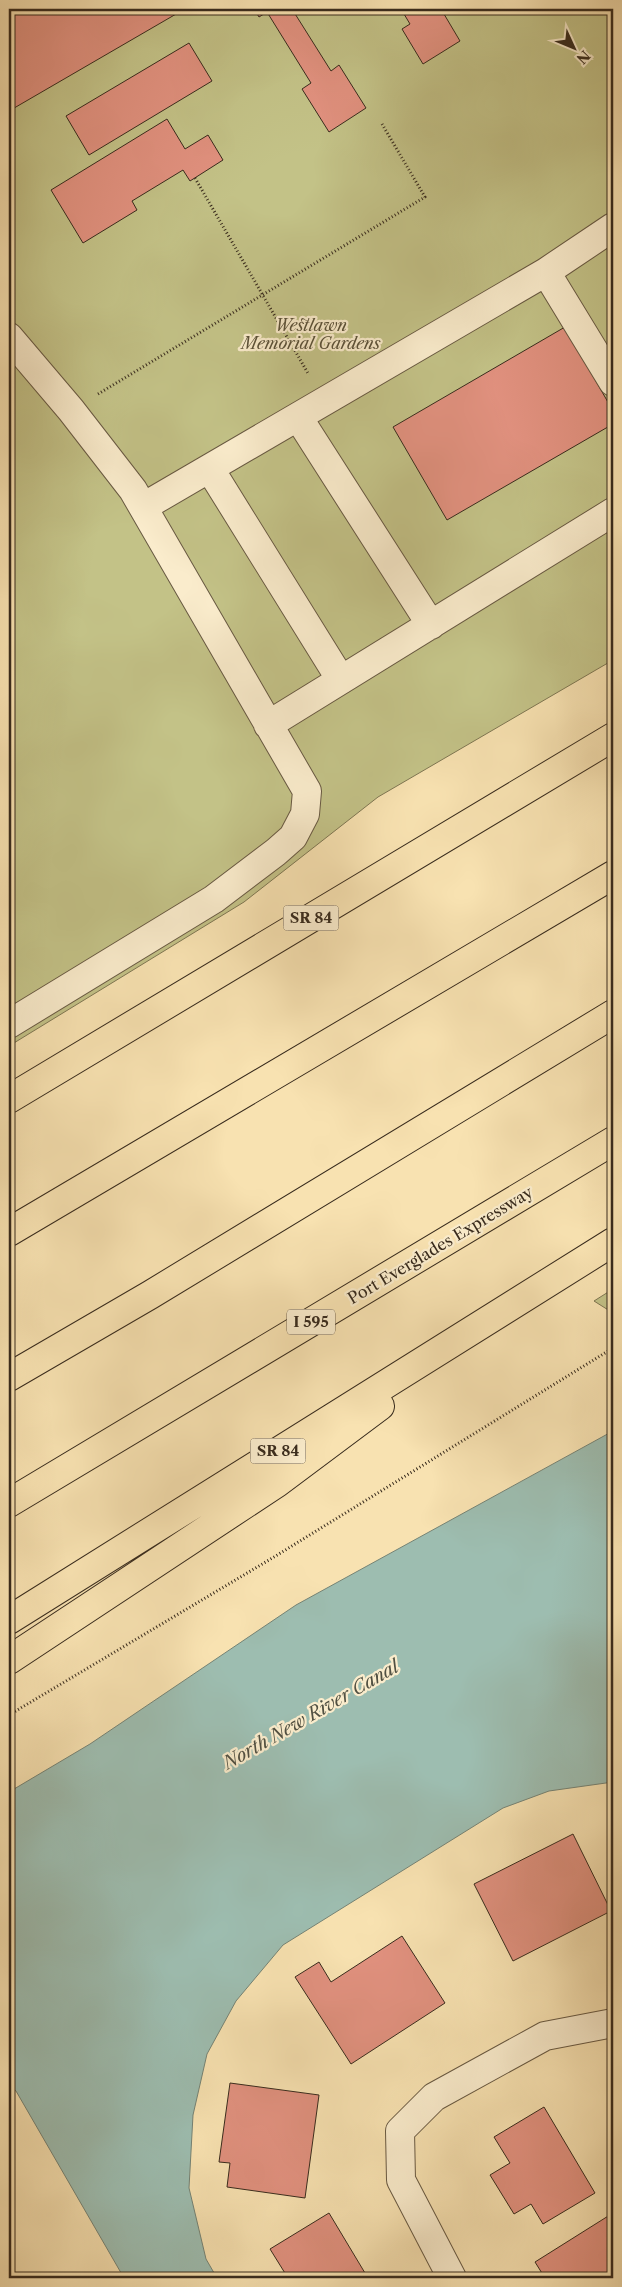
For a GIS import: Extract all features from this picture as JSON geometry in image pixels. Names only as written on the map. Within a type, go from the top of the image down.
[{"type":"main road","name":"SR 84","points":[[9,1099],[613,737]]},
{"type":"main road","points":[[9,1232],[613,875]]},
{"type":"main road","points":[[9,1377],[613,1014]]},
{"type":"main road","name":"Port Everglades Expressway","points":[[9,1503],[613,1141]]},
{"type":"main road","name":"SR 84","points":[[9,1620],[613,1242]]},
{"type":"main road","points":[[9,1660],[277,1483],[548,1282]]},
{"type":"street","points":[[143,507],[546,272],[613,227]]},
{"type":"street","points":[[546,272],[613,382]]},
{"type":"street","points":[[9,337],[71,410],[133,490],[307,791],[305,814],[292,837],[214,898],[9,1024]]},
{"type":"street","points":[[298,417],[431,625]]},
{"type":"street","points":[[210,469],[341,680]]},
{"type":"street","points":[[268,725],[613,512]]},
{"type":"street","points":[[452,2278],[401,2180],[400,2131],[434,2097],[545,2036],[613,2024]]},
{"type":"path","points":[[71,410],[426,197],[382,124]]},
{"type":"path","points":[[195,178],[325,401]]},
{"type":"path","points":[[9,1715],[274,1557],[613,1348]]},
{"type":"green space","name":"Westlawn Memorial Gardens","points":[[9,9],[613,9],[613,660],[378,797],[244,902],[9,1046]]},
{"type":"green space","points":[[613,1289],[613,1313],[594,1301]]},
{"type":"water","name":"North New River Canal","points":[[613,1431],[613,1782],[549,1791],[503,1808],[283,1945],[236,2001],[207,2054],[193,2115],[189,2188],[206,2259],[217,2278],[124,2278],[16,2091],[9,2086],[9,1792],[90,1744],[296,1605]]},
{"type":"building","points":[[9,9],[182,9],[183,10],[9,111]]},
{"type":"building","points":[[254,9],[292,9],[331,71],[339,65],[366,108],[329,132],[302,89],[311,83],[267,12],[259,17]]},
{"type":"building","points":[[401,9],[429,9],[430,11],[441,9],[460,41],[423,64],[402,29],[410,24]]},
{"type":"building","points":[[189,43],[212,81],[89,155],[66,116]]},
{"type":"building","points":[[167,119],[185,149],[208,135],[223,160],[190,181],[183,170],[132,201],[137,210],[83,243],[51,190]]},
{"type":"building","points":[[565,327],[613,411],[613,424],[447,520],[393,427]]},
{"type":"building","points":[[573,1834],[611,1911],[513,1961],[474,1884]]},
{"type":"building","points":[[402,1936],[445,2003],[351,2064],[295,1977],[319,1962],[331,1982]]},
{"type":"building","points":[[230,2083],[319,2095],[305,2198],[227,2187],[230,2163],[219,2162]]},
{"type":"building","points":[[544,2107],[595,2193],[543,2224],[531,2204],[514,2214],[490,2175],[510,2163],[494,2137]]},
{"type":"building","points":[[329,2213],[368,2278],[288,2278],[270,2249]]},
{"type":"building","points":[[613,2213],[613,2278],[545,2278],[535,2262]]}]
